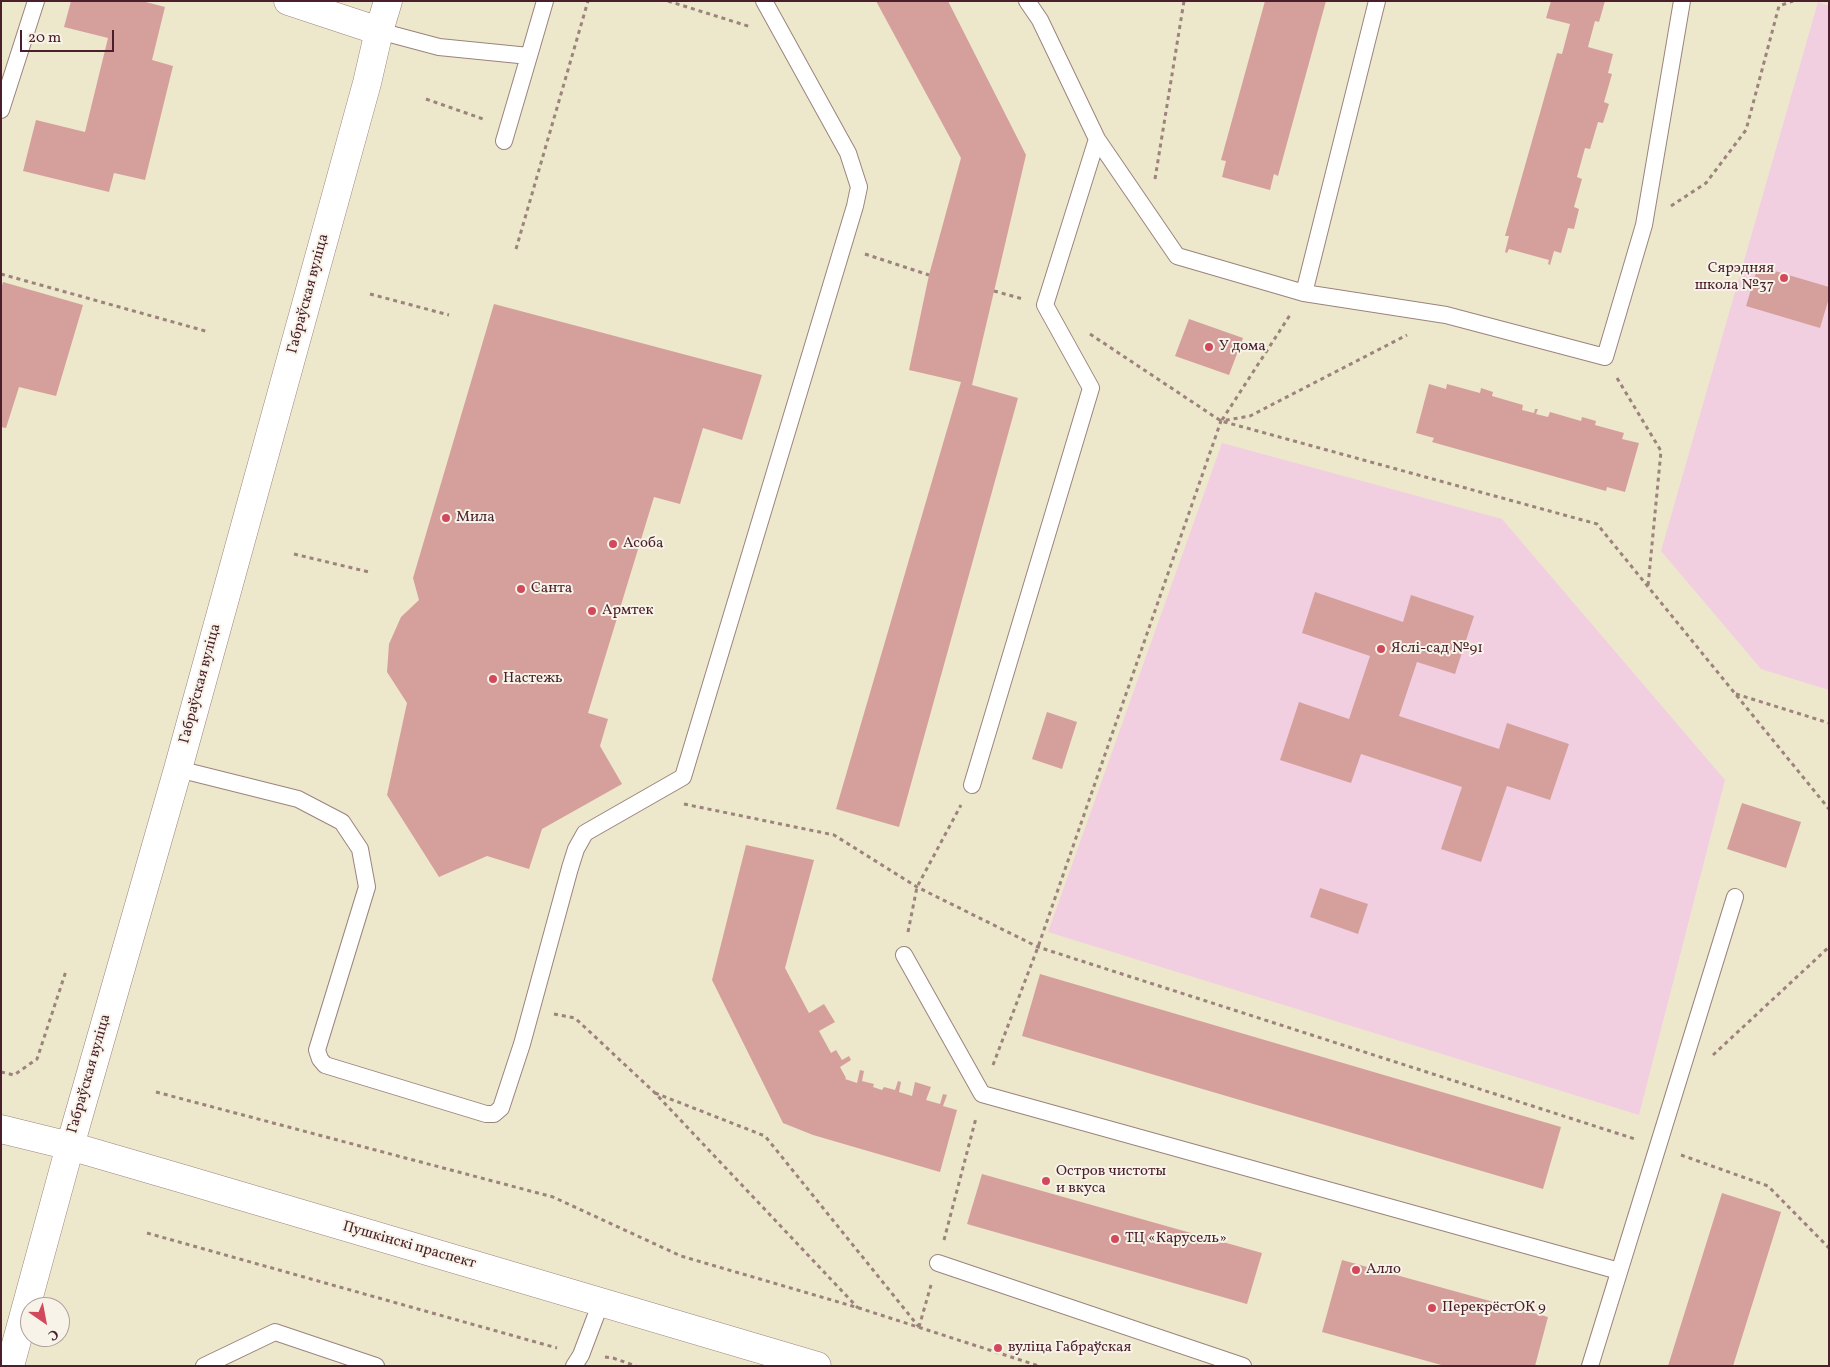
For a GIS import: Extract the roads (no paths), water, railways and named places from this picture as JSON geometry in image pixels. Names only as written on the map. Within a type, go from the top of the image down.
[{"type":"main road","points":[[288,1],[379,31]]},
{"type":"main road","name":"Габраўская вуліца","points":[[10,1366],[70,1146],[178,769],[388,1]]},
{"type":"main road","name":"Пушкінскі праспект","points":[[1,1129],[70,1146],[817,1366]]},
{"type":"lane","points":[[1,110],[36,1]]},
{"type":"lane","points":[[506,134],[545,1]]},
{"type":"lane","points":[[178,769],[298,799],[342,822],[360,849],[367,887],[317,1050],[320,1059],[325,1065],[486,1114],[494,1114],[501,1108],[532,1009],[576,849],[585,833],[683,777],[859,187],[848,153],[764,1]]},
{"type":"lane","points":[[1027,1],[1040,20],[1097,139],[1177,256],[1304,293],[1446,315],[1605,357],[1644,225],[1682,1]]},
{"type":"lane","points":[[1304,293],[1377,1]]},
{"type":"lane","points":[[379,31],[440,47],[529,56]]},
{"type":"lane","points":[[972,785],[1091,388],[1045,305],[1097,139]]},
{"type":"lane","points":[[1590,1366],[1735,897]]},
{"type":"lane","points":[[904,955],[982,1094],[1619,1271]]},
{"type":"lane","points":[[938,1262],[1243,1366]]},
{"type":"lane","points":[[580,1362],[601,1302]]},
{"type":"lane","points":[[204,1366],[275,1332],[376,1366]]},
{"type":"place","name":"Сярэдняя школа №37","points":[[1784,278]]},
{"type":"place","name":"У дома","points":[[1209,347]]},
{"type":"place","name":"Мила","points":[[446,518]]},
{"type":"place","name":"Асоба","points":[[613,544]]},
{"type":"place","name":"Санта","points":[[521,589]]},
{"type":"place","name":"Армтек","points":[[592,611]]},
{"type":"place","name":"Яслі-сад №91","points":[[1381,649]]},
{"type":"place","name":"Настежь","points":[[493,679]]},
{"type":"place","name":"Остров чистоты и вкуса","points":[[1046,1181]]},
{"type":"place","name":"ТЦ «Карусель»","points":[[1115,1239]]},
{"type":"place","name":"Алло","points":[[1356,1270]]},
{"type":"place","name":"ПерекрёстОК 9","points":[[1432,1308]]},
{"type":"place","name":"вуліца Габраўская","points":[[998,1348]]}]
